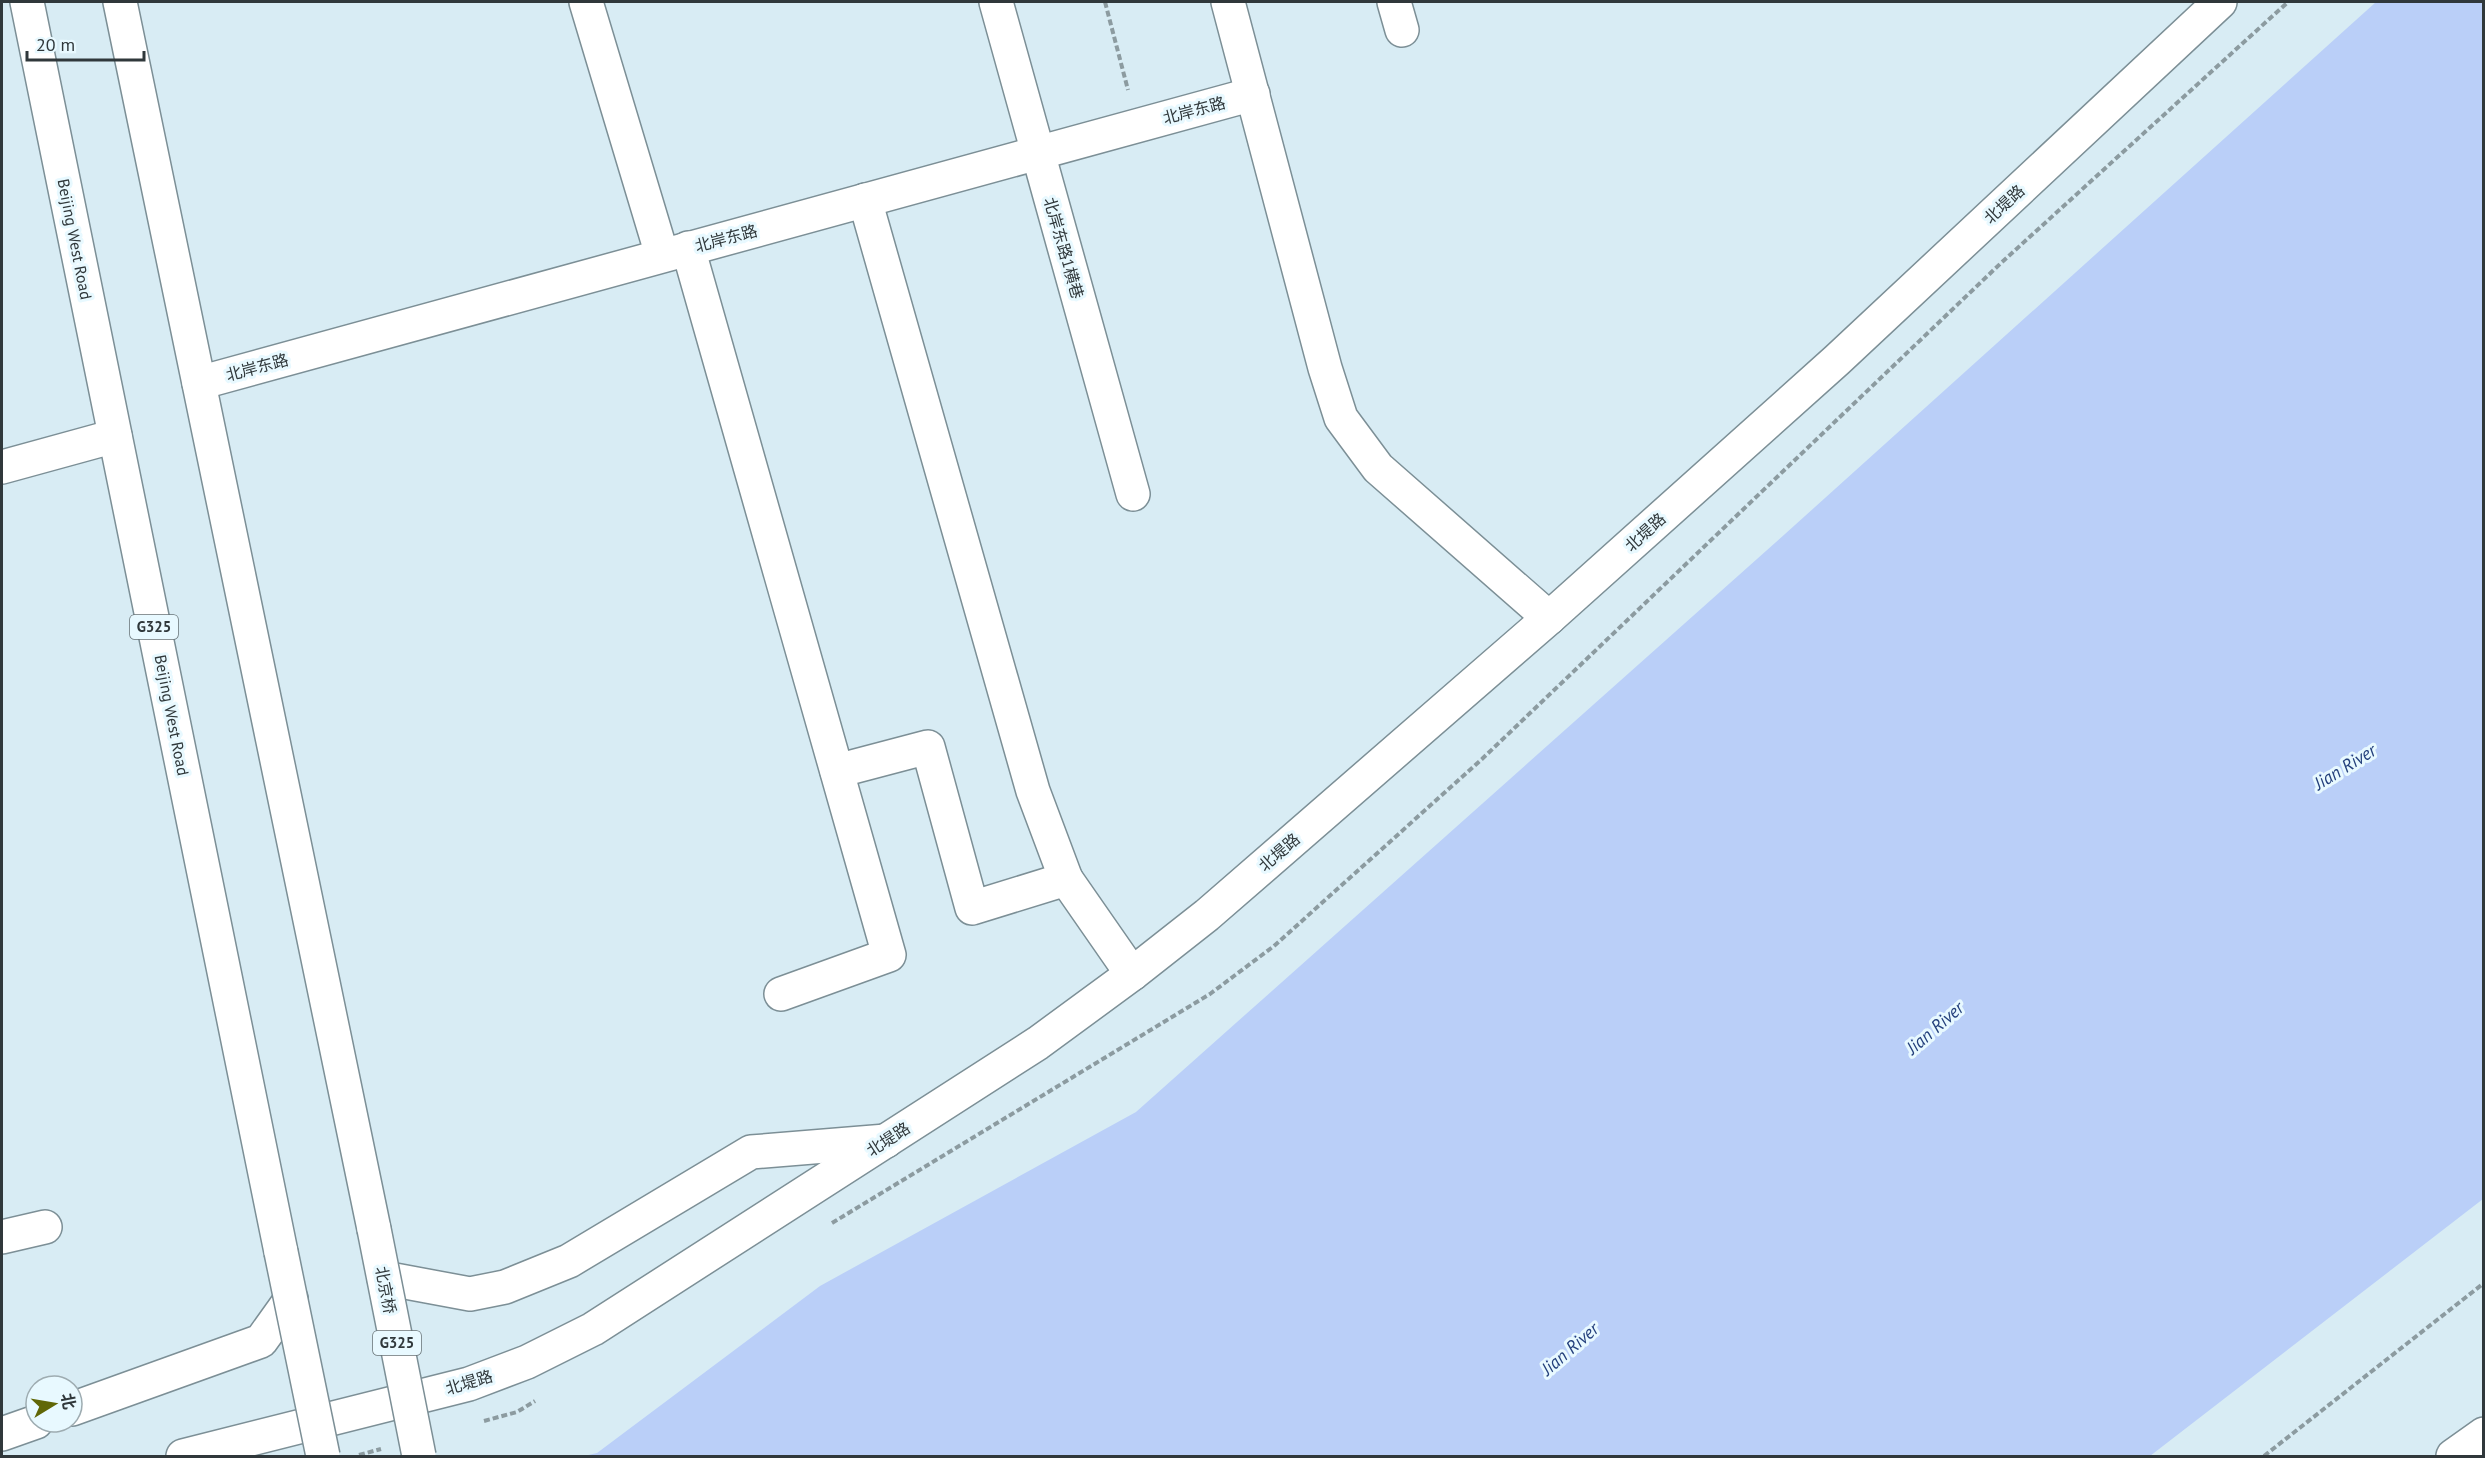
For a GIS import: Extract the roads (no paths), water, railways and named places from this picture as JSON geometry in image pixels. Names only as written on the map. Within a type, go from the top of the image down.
[{"type":"main road","name":"Beijing West Road","points":[[27,2],[291,1299]]},
{"type":"main road","name":"G325","points":[[120,2],[199,382]]},
{"type":"main road","points":[[586,2],[675,252],[837,771],[889,954],[781,994]]},
{"type":"main road","name":"北岸东路1横巷","points":[[996,2],[1133,494]]},
{"type":"main road","points":[[1228,2],[1325,368],[1341,418],[1378,468],[1549,618]]},
{"type":"main road","name":"北堤路","points":[[183,1456],[469,1384],[527,1362],[592,1329],[1038,1043],[1207,915],[1549,618],[1837,360],[2220,2]]},
{"type":"main road","name":"北岸东路","points":[[199,382],[1252,94]]},
{"type":"main road","points":[[865,200],[1033,791],[1066,879],[1132,974]]},
{"type":"main road","name":"北京桥","points":[[199,382],[419,1456]]},
{"type":"main road","points":[[2,467],[115,436]]},
{"type":"main road","points":[[837,771],[928,747],[972,908],[1066,879]]},
{"type":"main road","points":[[384,1278],[470,1294],[505,1287],[569,1261],[751,1152],[886,1141]]},
{"type":"main road","points":[[2,1238],[45,1227]]},
{"type":"main road","points":[[84,1405],[261,1341],[291,1299]]},
{"type":"main road","name":"G325","points":[[291,1299],[323,1456]]},
{"type":"main road","points":[[2,1434],[24,1426]]},
{"type":"main road","points":[[2453,1456],[2484,1434]]},
{"type":"water","name":"Jian River","points":[[2376,2],[2483,2],[2483,1199],[2150,1456],[584,1456],[597,1453],[820,1286],[1136,1112],[1785,534]]}]
